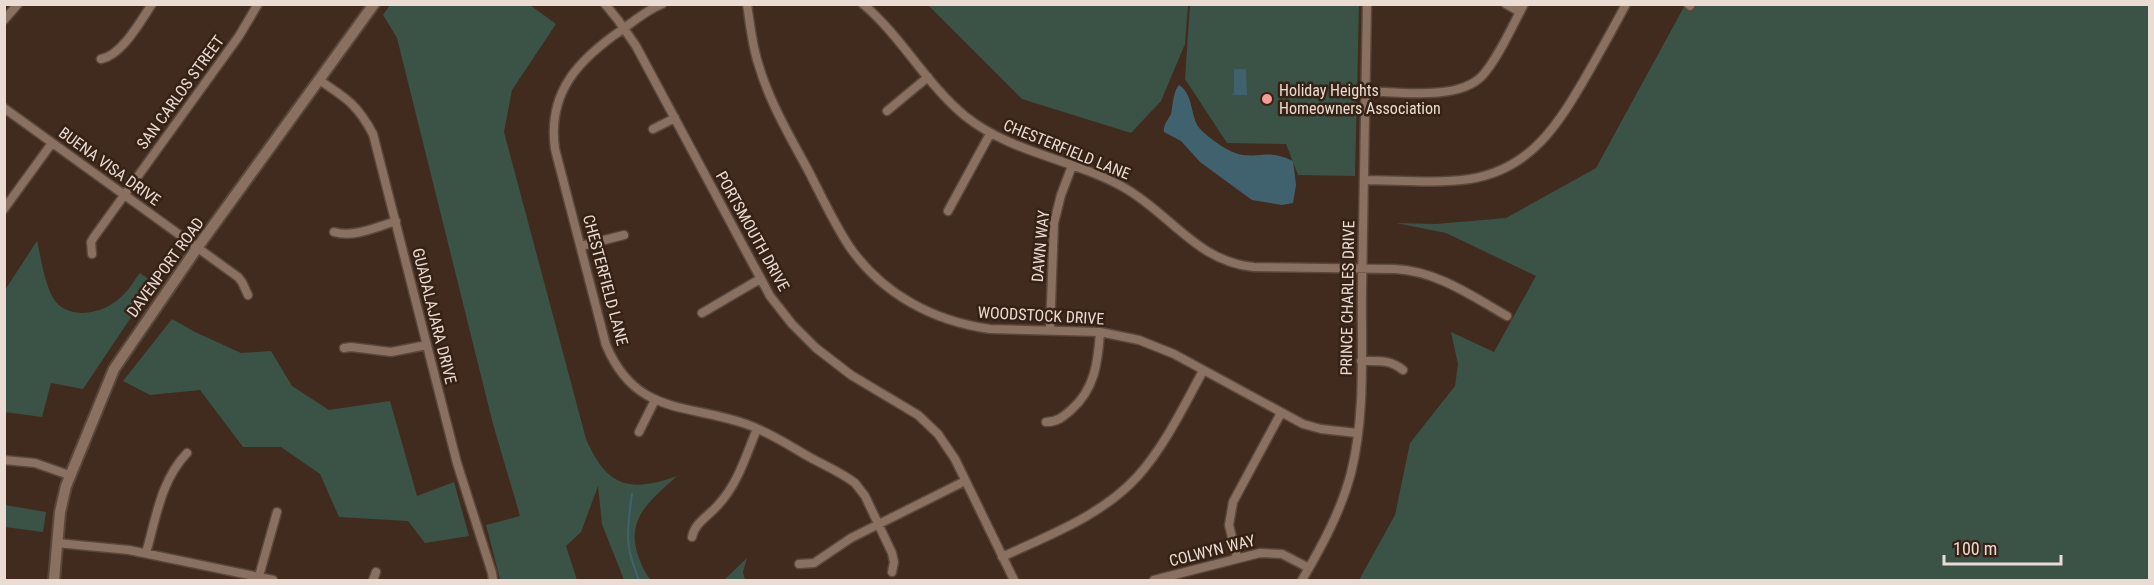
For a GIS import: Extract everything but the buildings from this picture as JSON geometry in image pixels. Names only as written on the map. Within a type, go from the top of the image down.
[{"type":"street","points":[[4,20],[18,4]]},
{"type":"street","points":[[101,59],[118,51],[152,4]]},
{"type":"street","name":"SAN CARLOS STREET","points":[[92,254],[91,242],[94,237],[239,36],[258,4]]},
{"type":"street","name":"DAVENPORT ROAD","points":[[54,580],[61,503],[69,475],[119,360],[197,248],[374,4]]},
{"type":"street","name":"PORTSMOUTH DRIVE","points":[[604,4],[624,28],[642,57],[770,296],[792,324],[816,348],[846,371],[928,423],[947,447],[1014,580]]},
{"type":"street","name":"CHESTERFIELD LANE","points":[[662,4],[649,10],[603,43],[578,66],[562,92],[556,113],[555,149],[611,357],[627,380],[655,400],[672,407],[737,421],[757,429],[855,483],[865,496],[894,558],[892,572]]},
{"type":"street","name":"WOODSTOCK DRIVE","points":[[747,4],[757,60],[774,106],[841,233],[868,269],[901,297],[947,320],[990,329],[1100,332],[1148,343],[1312,427],[1357,433]]},
{"type":"street","name":"CHESTERFIELD LANE","points":[[863,4],[883,22],[957,109],[990,134],[1124,188],[1144,201],[1203,250],[1224,260],[1254,267],[1402,269],[1431,276],[1508,316]]},
{"type":"street","name":"PRINCE CHARLES DRIVE","points":[[1302,580],[1324,542],[1342,501],[1357,433],[1361,361],[1367,4]]},
{"type":"street","points":[[1365,91],[1441,93],[1467,87],[1487,70],[1522,8],[1506,4]]},
{"type":"street","points":[[1364,180],[1468,179],[1498,170],[1522,158],[1546,138],[1562,118],[1626,4]]},
{"type":"street","points":[[887,111],[928,77]]},
{"type":"street","name":"GUADALAJARA DRIVE","points":[[319,80],[352,102],[363,114],[373,134],[457,463],[493,580]]},
{"type":"street","name":"BUENA VISA DRIVE","points":[[4,108],[238,277],[248,296]]},
{"type":"street","points":[[653,129],[675,118]]},
{"type":"street","points":[[948,212],[990,134]]},
{"type":"street","points":[[4,209],[52,143]]},
{"type":"street","name":"DAWN WAY","points":[[1050,330],[1054,223],[1072,166]]},
{"type":"street","points":[[334,232],[343,235],[396,221]]},
{"type":"street","points":[[581,246],[624,235]]},
{"type":"street","points":[[702,313],[760,279]]},
{"type":"street","points":[[1046,422],[1053,422],[1063,417],[1086,392],[1096,371],[1100,332]]},
{"type":"street","points":[[344,348],[391,352],[427,345]]},
{"type":"street","points":[[1361,361],[1386,361],[1403,370]]},
{"type":"street","points":[[1002,557],[1092,513],[1135,478],[1164,441],[1203,370]]},
{"type":"street","points":[[639,432],[655,400]]},
{"type":"street","points":[[1237,558],[1230,525],[1233,502],[1281,413]]},
{"type":"street","points":[[692,537],[695,526],[718,505],[732,487],[757,429]]},
{"type":"street","points":[[146,553],[163,491],[174,469],[187,453]]},
{"type":"street","points":[[4,460],[35,463],[69,475]]},
{"type":"street","points":[[799,564],[814,563],[851,538],[965,481]]},
{"type":"street","points":[[259,576],[277,512]]},
{"type":"street","points":[[57,543],[129,550],[273,580]]},
{"type":"street","name":"COLWYN WAY","points":[[1154,580],[1260,553],[1274,553],[1290,557],[1309,568]]},
{"type":"green space","points":[[390,5],[530,5],[556,24],[512,90],[504,132],[586,439],[594,455],[611,476],[621,482],[645,484],[677,476],[643,510],[635,530],[638,555],[643,569],[651,580],[624,580],[602,524],[598,486],[581,532],[566,546],[577,580],[500,579],[486,525],[520,516],[493,424],[397,38],[383,15]]},
{"type":"green space","points":[[928,5],[1188,5],[1185,44],[1161,101],[1131,133],[1022,99]]},
{"type":"green space","points":[[1190,5],[1359,5],[1355,176],[1298,175],[1286,144],[1227,143],[1185,79]]},
{"type":"green space","points":[[1685,5],[2149,5],[2149,580],[1359,580],[1395,515],[1410,443],[1455,386],[1458,364],[1451,332],[1494,352],[1536,276],[1446,233],[1396,223],[1436,224],[1506,218],[1596,168]]},
{"type":"green space","points":[[37,241],[51,294],[60,306],[68,310],[93,312],[110,305],[125,293],[140,273],[154,283],[83,389],[51,383],[42,417],[4,412],[5,290]]},
{"type":"green space","points":[[172,319],[241,353],[271,351],[292,386],[329,410],[390,401],[417,496],[454,482],[469,536],[425,543],[408,521],[339,517],[320,474],[281,447],[243,447],[200,390],[150,395],[123,381]]},
{"type":"green space","points":[[5,505],[46,512],[43,532],[5,527]]},
{"type":"green space","points":[[747,558],[743,572],[745,580],[724,580]]},
{"type":"water","points":[[1234,69],[1246,69],[1247,95],[1232,95]]},
{"type":"water","points":[[1179,85],[1188,95],[1198,126],[1221,146],[1243,155],[1273,155],[1293,161],[1296,185],[1293,203],[1282,205],[1252,200],[1200,162],[1181,141],[1164,132]]},
{"type":"waterway","points":[[632,494],[628,538],[631,557],[639,580]]},
{"type":"place","name":"Holiday Heights Homeowners Association","points":[[1267,99]]}]
